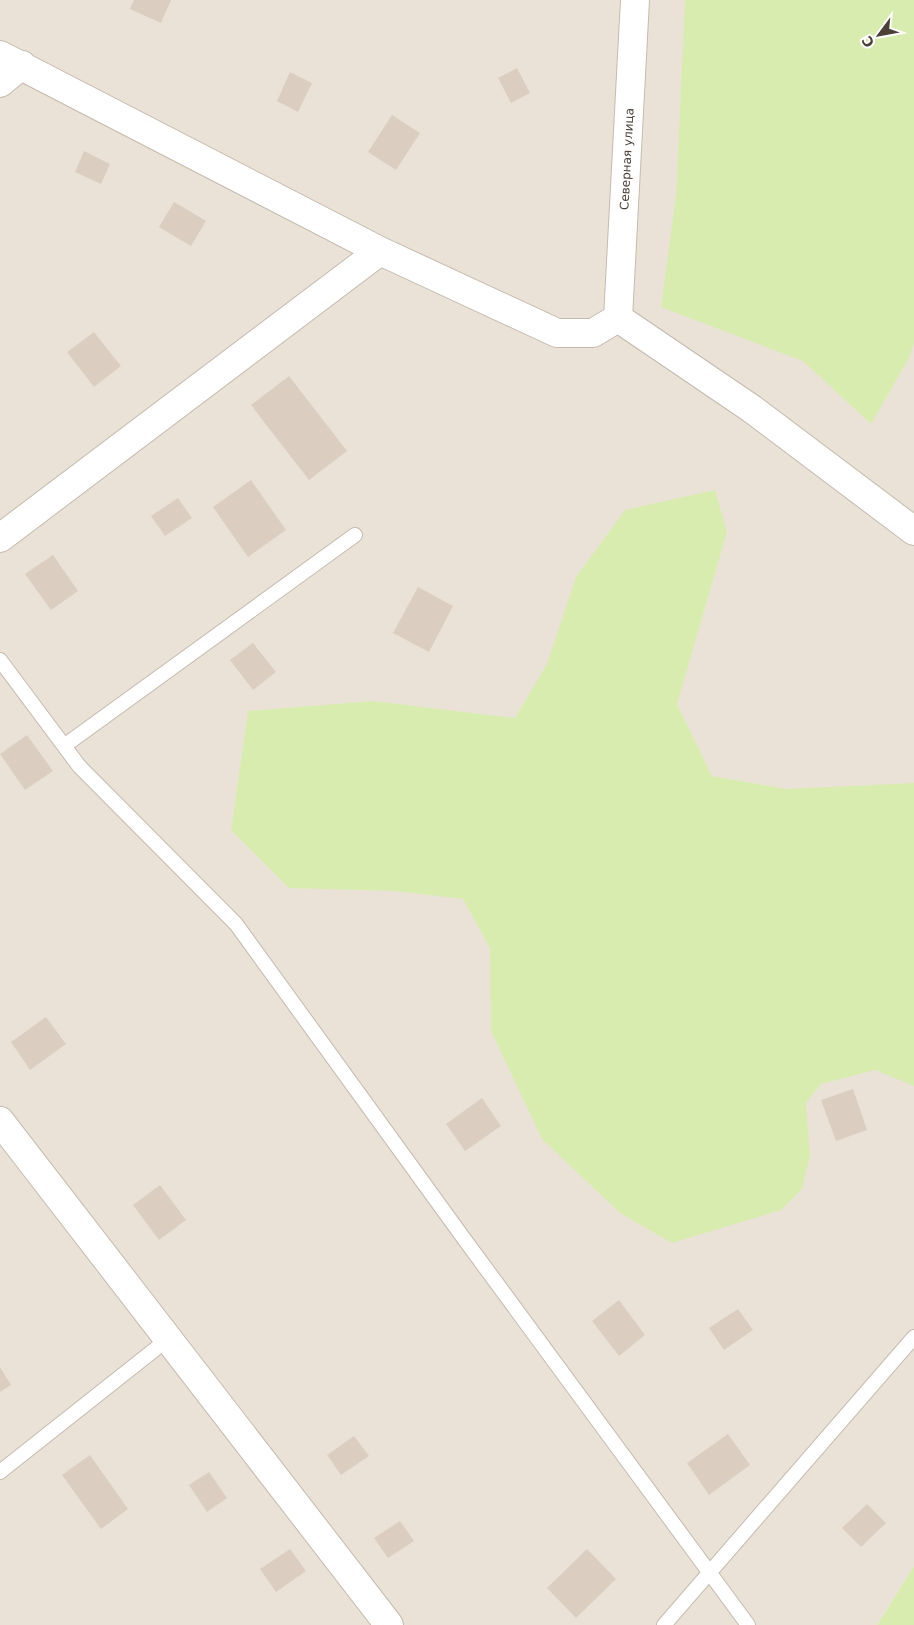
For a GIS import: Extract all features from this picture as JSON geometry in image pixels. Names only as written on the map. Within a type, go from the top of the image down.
[{"type":"street","name":"Северная улица","points":[[618,318],[635,0]]},
{"type":"street","points":[[0,83],[11,60],[380,251],[557,333],[593,333],[618,318],[752,409],[914,531]]},
{"type":"street","points":[[0,538],[380,251]]},
{"type":"street","points":[[0,1121],[384,1623]]},
{"type":"lane","points":[[64,746],[355,535]]},
{"type":"lane","points":[[0,660],[79,766],[236,924],[462,1236],[748,1625]]},
{"type":"lane","points":[[664,1625],[914,1337]]},
{"type":"lane","points":[[0,1472],[168,1339]]},
{"type":"shaded area","points":[[0,0],[914,0],[914,1566],[877,1625],[0,1625]]},
{"type":"green space","points":[[685,0],[914,0],[914,343],[909,358],[871,424],[803,361],[661,307],[676,195]]},
{"type":"green space","points":[[715,490],[727,532],[677,704],[712,776],[786,789],[914,783],[914,1086],[875,1070],[821,1084],[806,1103],[810,1155],[802,1189],[781,1210],[672,1243],[620,1213],[542,1139],[491,1031],[490,948],[463,899],[395,891],[289,888],[231,830],[248,711],[373,701],[515,718],[547,664],[576,577],[625,510]]},
{"type":"green space","points":[[914,1566],[914,1625],[877,1625]]},
{"type":"building","points":[[134,0],[171,0],[161,23],[130,9]]},
{"type":"building","points":[[517,68],[530,93],[511,103],[498,78]]},
{"type":"building","points":[[290,72],[312,83],[298,112],[277,101]]},
{"type":"building","points":[[392,115],[420,133],[396,170],[368,152]]},
{"type":"building","points":[[84,151],[110,164],[101,184],[75,172]]},
{"type":"building","points":[[174,202],[206,221],[191,246],[159,227]]},
{"type":"building","points":[[94,332],[121,366],[94,387],[67,352]]},
{"type":"building","points":[[289,376],[347,451],[309,480],[251,405]]},
{"type":"building","points":[[251,480],[286,530],[248,557],[213,507]]},
{"type":"building","points":[[178,498],[192,518],[165,536],[151,516]]},
{"type":"building","points":[[53,555],[78,591],[51,610],[25,574]]},
{"type":"building","points":[[418,587],[453,606],[429,652],[393,633]]},
{"type":"building","points":[[253,643],[276,672],[253,690],[230,660]]},
{"type":"building","points":[[27,735],[53,771],[25,790],[0,754]]},
{"type":"building","points":[[46,1017],[66,1044],[30,1070],[11,1042]]},
{"type":"building","points":[[853,1089],[867,1130],[836,1141],[821,1100]]},
{"type":"building","points":[[482,1098],[501,1126],[465,1151],[446,1124]]},
{"type":"building","points":[[160,1185],[186,1220],[159,1240],[133,1205]]},
{"type":"building","points":[[619,1300],[645,1335],[619,1356],[592,1321]]},
{"type":"building","points":[[738,1309],[753,1330],[724,1350],[709,1328]]},
{"type":"building","points":[[0,1367],[11,1385],[0,1392]]},
{"type":"building","points":[[728,1434],[750,1465],[709,1495],[687,1463]]},
{"type":"building","points":[[354,1436],[369,1456],[341,1475],[327,1455]]},
{"type":"building","points":[[90,1455],[128,1509],[101,1529],[62,1475]]},
{"type":"building","points":[[209,1472],[227,1498],[207,1512],[189,1485]]},
{"type":"building","points":[[867,1504],[886,1523],[861,1547],[842,1528]]},
{"type":"building","points":[[400,1521],[414,1541],[388,1558],[374,1538]]},
{"type":"building","points":[[290,1549],[306,1571],[276,1592],[260,1569]]},
{"type":"building","points":[[587,1549],[616,1579],[576,1618],[547,1588]]}]
